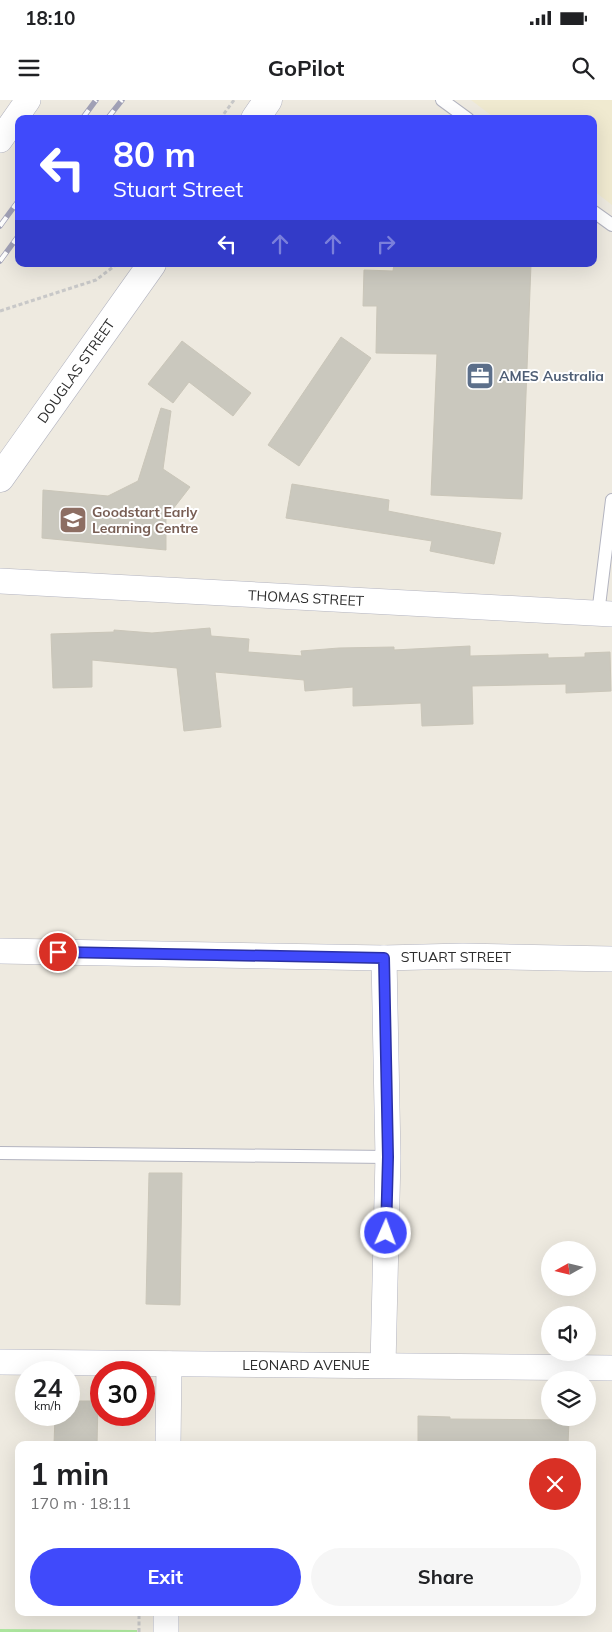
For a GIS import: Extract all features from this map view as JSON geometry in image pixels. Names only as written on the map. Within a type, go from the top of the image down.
[{"type":"main road","points":[[258,115],[268,100]]},
{"type":"main road","name":"DOUGLAS STREET","points":[[0,478],[150,267]]},
{"type":"street","points":[[18,115],[28,100]]},
{"type":"street","points":[[0,140],[15,119]]},
{"type":"street","name":"THOMAS STREET","points":[[0,581],[605,614]]},
{"type":"street","name":"STUART STREET","points":[[0,952],[384,958],[463,956],[612,959]]},
{"type":"street","points":[[383,1365],[388,1157],[384,958]]},
{"type":"street","name":"LEONARD AVENUE","points":[[0,1362],[612,1368]]},
{"type":"street","points":[[168,1441],[169,1364]]},
{"type":"street","points":[[166,1616],[166,1632]]},
{"type":"lane","points":[[442,100],[463,115]]},
{"type":"lane","points":[[597,214],[612,225]]},
{"type":"lane","points":[[605,614],[612,500]]},
{"type":"lane","points":[[0,1153],[388,1157]]},
{"type":"path","points":[[223,115],[234,100]]},
{"type":"path","points":[[0,311],[96,280],[113,267]]},
{"type":"path","points":[[139,1616],[139,1632]]},
{"type":"shaded area","points":[[471,100],[612,100],[612,205],[597,193],[597,115],[491,115]]},
{"type":"green space","points":[[0,1629],[137,1630],[137,1632],[0,1632]]},
{"type":"building","points":[[394,267],[531,267],[522,499],[431,495],[437,354],[376,353],[377,306],[363,306],[364,270],[393,271]]},
{"type":"building","points":[[341,337],[371,358],[299,466],[268,445]]},
{"type":"building","points":[[182,341],[251,393],[233,416],[189,382],[173,403],[148,384]]},
{"type":"building","points":[[161,408],[171,411],[163,469],[190,487],[166,518],[166,550],[42,538],[43,490],[108,496],[138,481]]},
{"type":"building","points":[[292,484],[389,500],[388,511],[501,533],[494,564],[430,551],[432,541],[286,518]]},
{"type":"building","points":[[210,628],[211,636],[249,639],[248,652],[302,656],[301,651],[339,648],[394,647],[394,650],[470,646],[470,656],[548,654],[548,658],[585,657],[585,653],[610,652],[611,691],[566,693],[566,684],[472,686],[473,724],[422,726],[421,703],[353,706],[353,687],[305,691],[304,680],[215,672],[221,727],[184,731],[177,668],[92,660],[92,687],[53,688],[51,634],[114,632],[114,630],[152,633]]},
{"type":"building","points":[[149,1173],[182,1173],[180,1305],[146,1304]]},
{"type":"building","points":[[80,1401],[90,1401],[90,1426],[97,1426],[97,1441],[54,1441],[55,1426],[80,1426]]},
{"type":"building","points":[[418,1416],[450,1417],[450,1419],[541,1420],[541,1426],[569,1426],[568,1441],[418,1441]]},
{"type":"railway","points":[[85,115],[96,100]]},
{"type":"railway","points":[[110,115],[122,100]]},
{"type":"railway","points":[[0,226],[15,205]]},
{"type":"railway","points":[[0,261],[15,240]]},
{"type":"place","name":"AMES Australia","points":[[480,376]]},
{"type":"place","name":"Goodstart Early Learning Centre","points":[[73,520]]},
{"type":"route","points":[[58,952],[384,958],[388,1157],[386,1233]]}]
